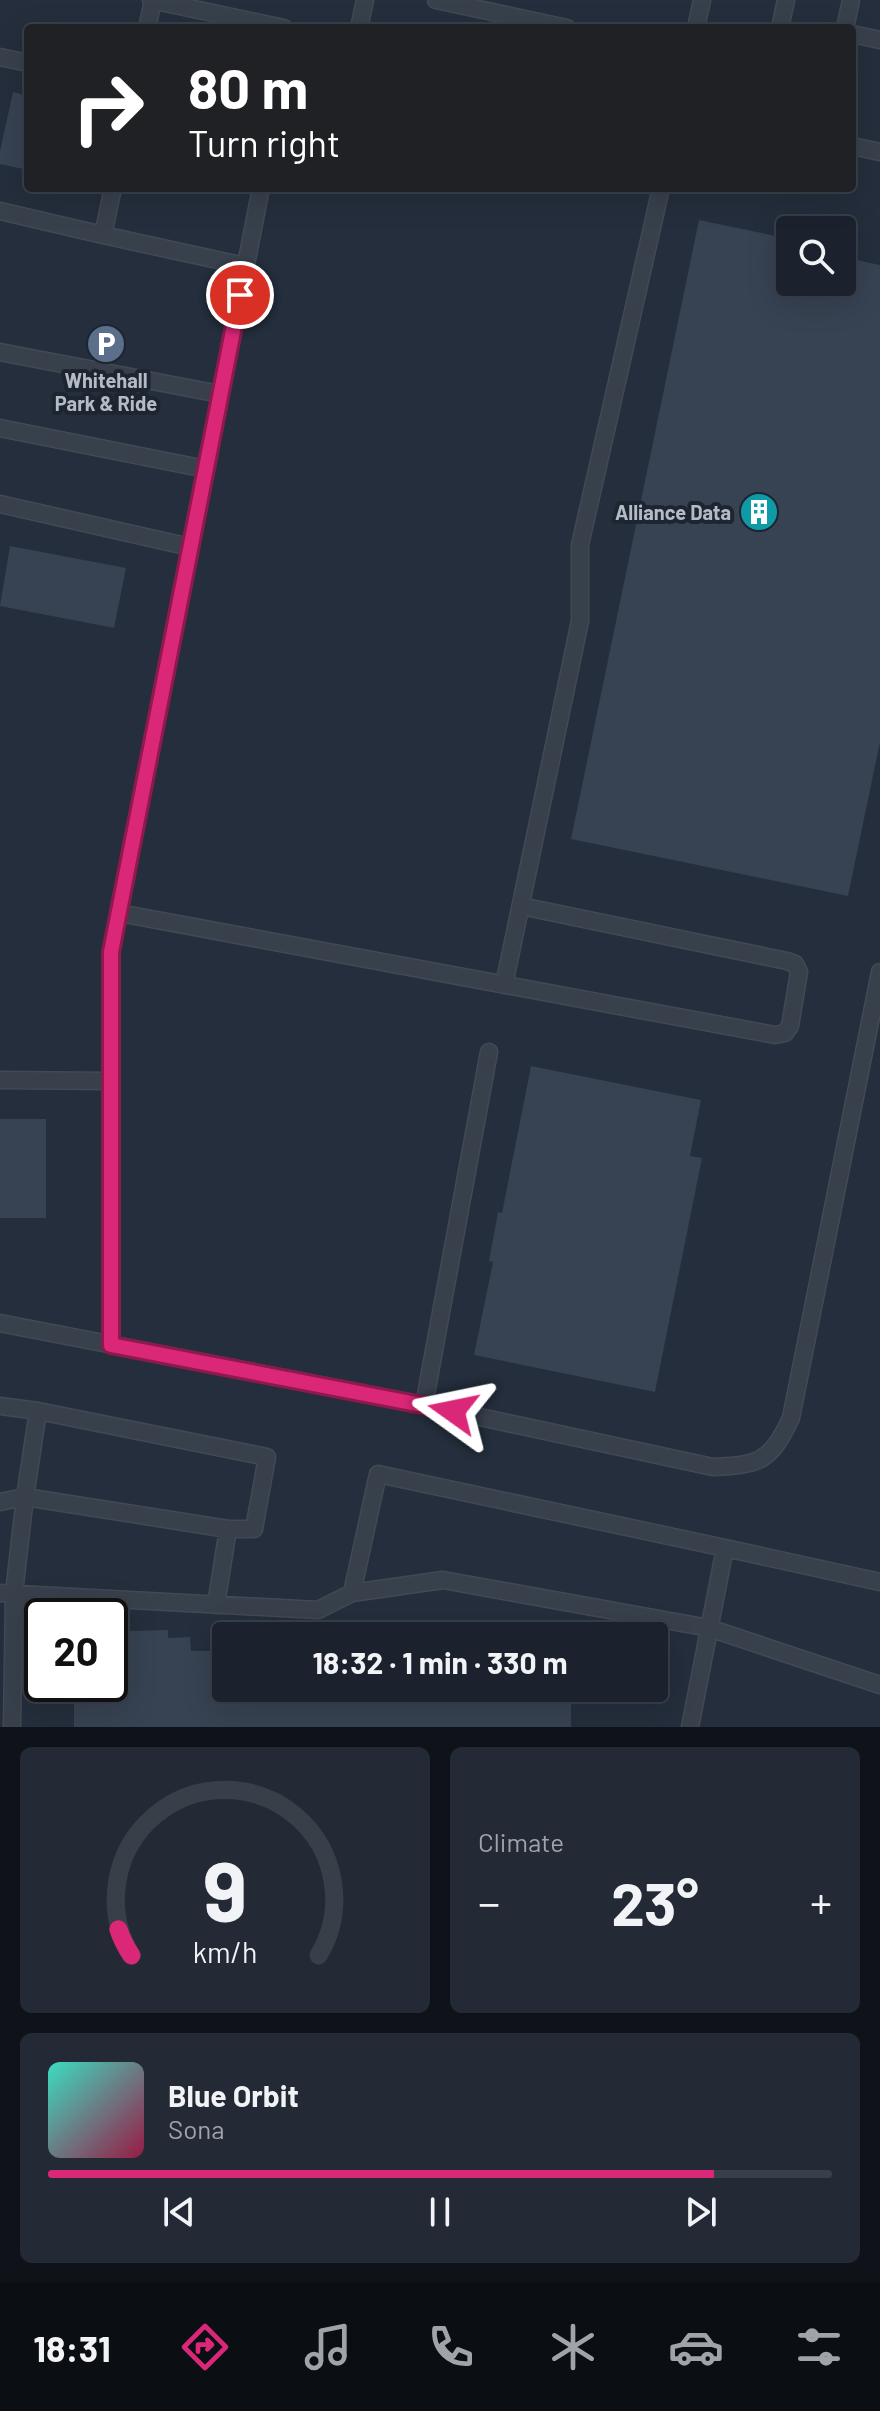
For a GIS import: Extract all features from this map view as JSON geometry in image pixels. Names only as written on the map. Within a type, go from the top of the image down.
[{"type":"lane","points":[[148,24],[152,0],[265,24]]},
{"type":"lane","points":[[360,24],[365,0]]},
{"type":"lane","points":[[436,0],[548,24]]},
{"type":"lane","points":[[697,24],[702,0]]},
{"type":"lane","points":[[781,24],[786,0]]},
{"type":"lane","points":[[846,24],[851,0]]},
{"type":"lane","points":[[856,35],[880,40]]},
{"type":"lane","points":[[0,57],[24,62]]},
{"type":"lane","points":[[856,147],[880,152]]},
{"type":"lane","points":[[103,235],[112,192]]},
{"type":"lane","points":[[111,1345],[111,952],[260,192]]},
{"type":"lane","points":[[504,985],[580,621],[580,545],[660,192]]},
{"type":"lane","points":[[0,211],[245,266]]},
{"type":"lane","points":[[0,352],[220,394]]},
{"type":"lane","points":[[0,428],[206,469]]},
{"type":"lane","points":[[0,504],[190,547]]},
{"type":"lane","points":[[119,913],[775,1035],[785,1033],[790,1026],[799,972],[795,964],[521,906]]},
{"type":"lane","points":[[0,1323],[424,1405],[713,1467],[743,1466],[762,1460],[779,1444],[791,1418],[880,972]]},
{"type":"lane","points":[[424,1405],[489,1052]]},
{"type":"lane","points":[[0,1080],[111,1081]]},
{"type":"lane","points":[[0,1406],[267,1457],[254,1529],[228,1529],[25,1497],[0,1502]]},
{"type":"lane","points":[[12,1727],[7,1593],[38,1411]]},
{"type":"lane","points":[[352,1593],[378,1474],[880,1582]]},
{"type":"lane","points":[[216,1605],[228,1529]]},
{"type":"lane","points":[[690,1727],[725,1548]]},
{"type":"lane","points":[[7,1593],[318,1610],[352,1593],[443,1580],[709,1628],[880,1685]]},
{"type":"building","points":[[13,92],[24,95],[24,169],[0,164]]},
{"type":"building","name":"Alliance Data","points":[[699,220],[776,236],[776,296],[856,296],[856,260],[880,265],[880,742],[848,896],[571,839]]},
{"type":"building","points":[[10,546],[126,568],[114,628],[0,606]]},
{"type":"building","points":[[531,1066],[701,1100],[690,1156],[702,1158],[655,1392],[474,1355],[493,1262],[489,1261],[498,1212],[502,1213]]},
{"type":"building","points":[[0,1119],[46,1119],[46,1218],[0,1218]]},
{"type":"building","points":[[168,1630],[168,1638],[190,1637],[191,1651],[212,1651],[212,1702],[571,1702],[571,1727],[74,1727],[74,1702],[128,1702],[128,1631]]},
{"type":"place","name":"Whitehall Park & Ride","points":[[106,344]]},
{"type":"place","name":"Alliance Data","points":[[759,512]]},
{"type":"route","points":[[240,295],[111,952],[111,1345],[453,1411]]}]
